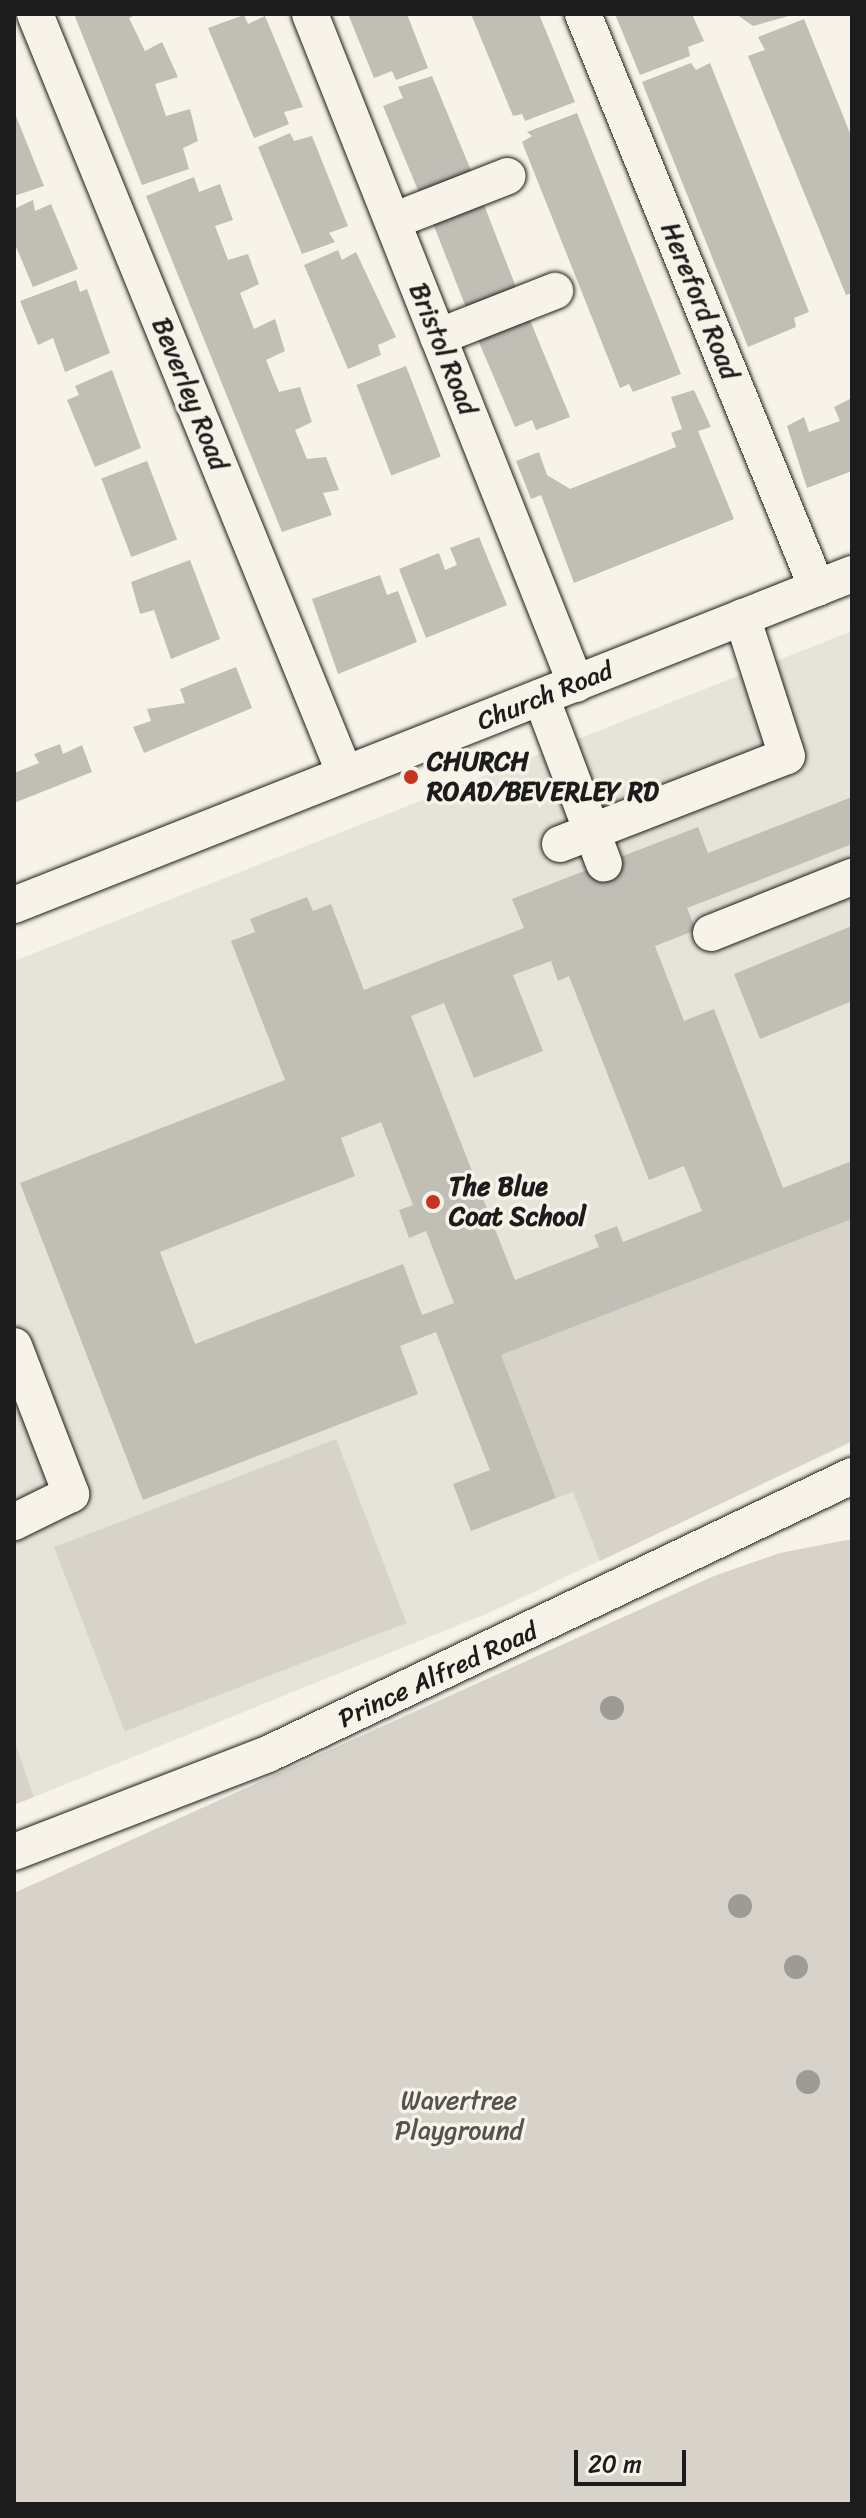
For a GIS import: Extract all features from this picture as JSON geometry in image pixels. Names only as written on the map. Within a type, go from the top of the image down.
[{"type":"street","name":"Beverley Road","points":[[35,14],[345,774]]},
{"type":"street","name":"Bristol Road","points":[[310,14],[576,684]]},
{"type":"street","name":"Hereford Road","points":[[583,14],[817,588]]},
{"type":"street","points":[[393,221],[508,176]]},
{"type":"street","points":[[438,337],[555,291]]},
{"type":"street","name":"Church Road","points":[[14,905],[852,574]]},
{"type":"street","points":[[541,697],[585,847],[787,756],[742,617]]},
{"type":"street","points":[[711,933],[852,877]]},
{"type":"street","points":[[14,1346],[71,1494],[14,1522]]},
{"type":"street","name":"Prince Alfred Road","points":[[14,1852],[268,1754],[852,1476]]},
{"type":"shaded area","name":"The Blue Coat School","points":[[852,631],[852,1442],[493,1611],[34,1797],[14,1739],[14,961]]},
{"type":"green space","points":[[852,1219],[852,1441],[600,1561],[573,1492],[556,1498],[501,1355]]},
{"type":"green space","points":[[336,1439],[407,1623],[125,1731],[54,1547]]},
{"type":"green space","name":"Wavertree Playground","points":[[852,1539],[852,2504],[14,2504],[14,1893],[714,1576],[780,1553]]},
{"type":"green space","points":[[14,1739],[34,1797],[14,1805]]},
{"type":"building","points":[[74,14],[138,14],[129,18],[145,51],[162,42],[178,77],[155,84],[166,116],[190,109],[198,141],[183,148],[189,169],[142,185]]},
{"type":"building","points":[[348,14],[407,14],[428,68],[396,80],[392,71],[374,78]]},
{"type":"building","points":[[471,14],[539,14],[575,102],[525,121],[522,114],[513,116]]},
{"type":"building","points":[[615,14],[692,14],[704,41],[688,47],[690,56],[640,75]]},
{"type":"building","points":[[736,14],[792,14],[792,15],[753,26]]},
{"type":"building","points":[[244,15],[248,24],[265,16],[303,107],[284,112],[289,124],[254,138],[208,28]]},
{"type":"building","points":[[804,19],[852,138],[852,293],[846,295],[748,56],[765,50],[758,37]]},
{"type":"building","points":[[691,63],[696,70],[710,63],[809,312],[794,318],[796,327],[748,347],[642,82]]},
{"type":"building","points":[[432,76],[477,185],[420,195],[383,106],[403,98],[398,87]]},
{"type":"building","points":[[14,111],[44,186],[14,196]]},
{"type":"building","points":[[577,113],[681,374],[633,392],[629,384],[620,388],[522,142],[532,136],[527,132]]},
{"type":"building","points":[[290,133],[294,141],[312,136],[348,226],[329,233],[335,242],[302,254],[258,147]]},
{"type":"building","points":[[194,177],[199,192],[220,184],[233,220],[215,226],[228,260],[248,254],[259,284],[240,293],[254,329],[275,319],[285,351],[266,360],[279,392],[300,387],[312,422],[295,430],[307,459],[326,457],[339,490],[323,493],[332,515],[282,532],[146,196]]},
{"type":"building","points":[[479,192],[521,300],[467,310],[432,221]]},
{"type":"building","points":[[33,200],[35,211],[51,204],[78,269],[33,287],[14,242],[14,209]]},
{"type":"building","points":[[338,250],[342,260],[356,252],[396,337],[378,345],[381,355],[348,369],[304,265]]},
{"type":"building","points":[[76,280],[80,292],[87,289],[110,353],[65,372],[53,338],[38,345],[20,301]]},
{"type":"building","points":[[525,308],[570,417],[536,430],[532,420],[515,427],[478,340]]},
{"type":"building","points":[[406,366],[441,457],[391,476],[357,385]]},
{"type":"building","points":[[112,370],[141,448],[95,467],[67,400],[79,395],[75,386]]},
{"type":"building","points":[[694,390],[711,427],[698,431],[734,519],[574,583],[541,495],[531,499],[516,461],[539,452],[547,475],[570,489],[676,447],[671,433],[682,429],[671,397]]},
{"type":"building","points":[[852,398],[852,471],[807,488],[787,426],[804,417],[809,432],[840,421],[834,407]]},
{"type":"building","points":[[147,461],[177,539],[131,557],[101,479]]},
{"type":"building","points":[[479,537],[507,605],[426,638],[399,569],[439,553],[445,570],[457,565],[450,548]]},
{"type":"building","points":[[190,560],[220,639],[171,659],[154,610],[140,614],[131,582]]},
{"type":"building","points":[[380,575],[387,595],[398,591],[417,642],[338,674],[312,599]]},
{"type":"building","points":[[236,667],[252,708],[144,753],[133,727],[151,721],[147,709],[185,703],[180,689]]},
{"type":"building","points":[[60,744],[63,754],[82,745],[92,772],[14,803],[14,773],[39,763],[34,754]]},
{"type":"building","points":[[852,797],[852,844],[687,908],[696,930],[655,946],[684,1021],[714,1009],[783,1188],[852,1161],[852,1219],[501,1355],[556,1498],[471,1531],[453,1484],[490,1470],[436,1332],[400,1346],[418,1394],[143,1500],[20,1183],[285,1080],[231,941],[255,932],[250,919],[307,897],[313,911],[331,904],[364,990],[524,928],[512,899],[698,827],[708,853]],"holes":[[[551,961],[558,981],[569,976],[649,1180],[684,1166],[702,1211],[623,1242],[617,1226],[594,1235],[599,1247],[515,1280],[411,1016],[444,1003],[474,1078],[543,1051],[513,975]],[[381,1122],[413,1205],[399,1210],[409,1238],[426,1231],[454,1303],[422,1315],[403,1264],[195,1344],[160,1252],[355,1176],[341,1138]]]},
{"type":"building","points":[[852,926],[852,1001],[760,1039],[734,974]]},
{"type":"place","name":"CHURCH ROAD/BEVERLEY RD","points":[[411,777]]},
{"type":"place","name":"The Blue Coat School","points":[[433,1202]]}]
